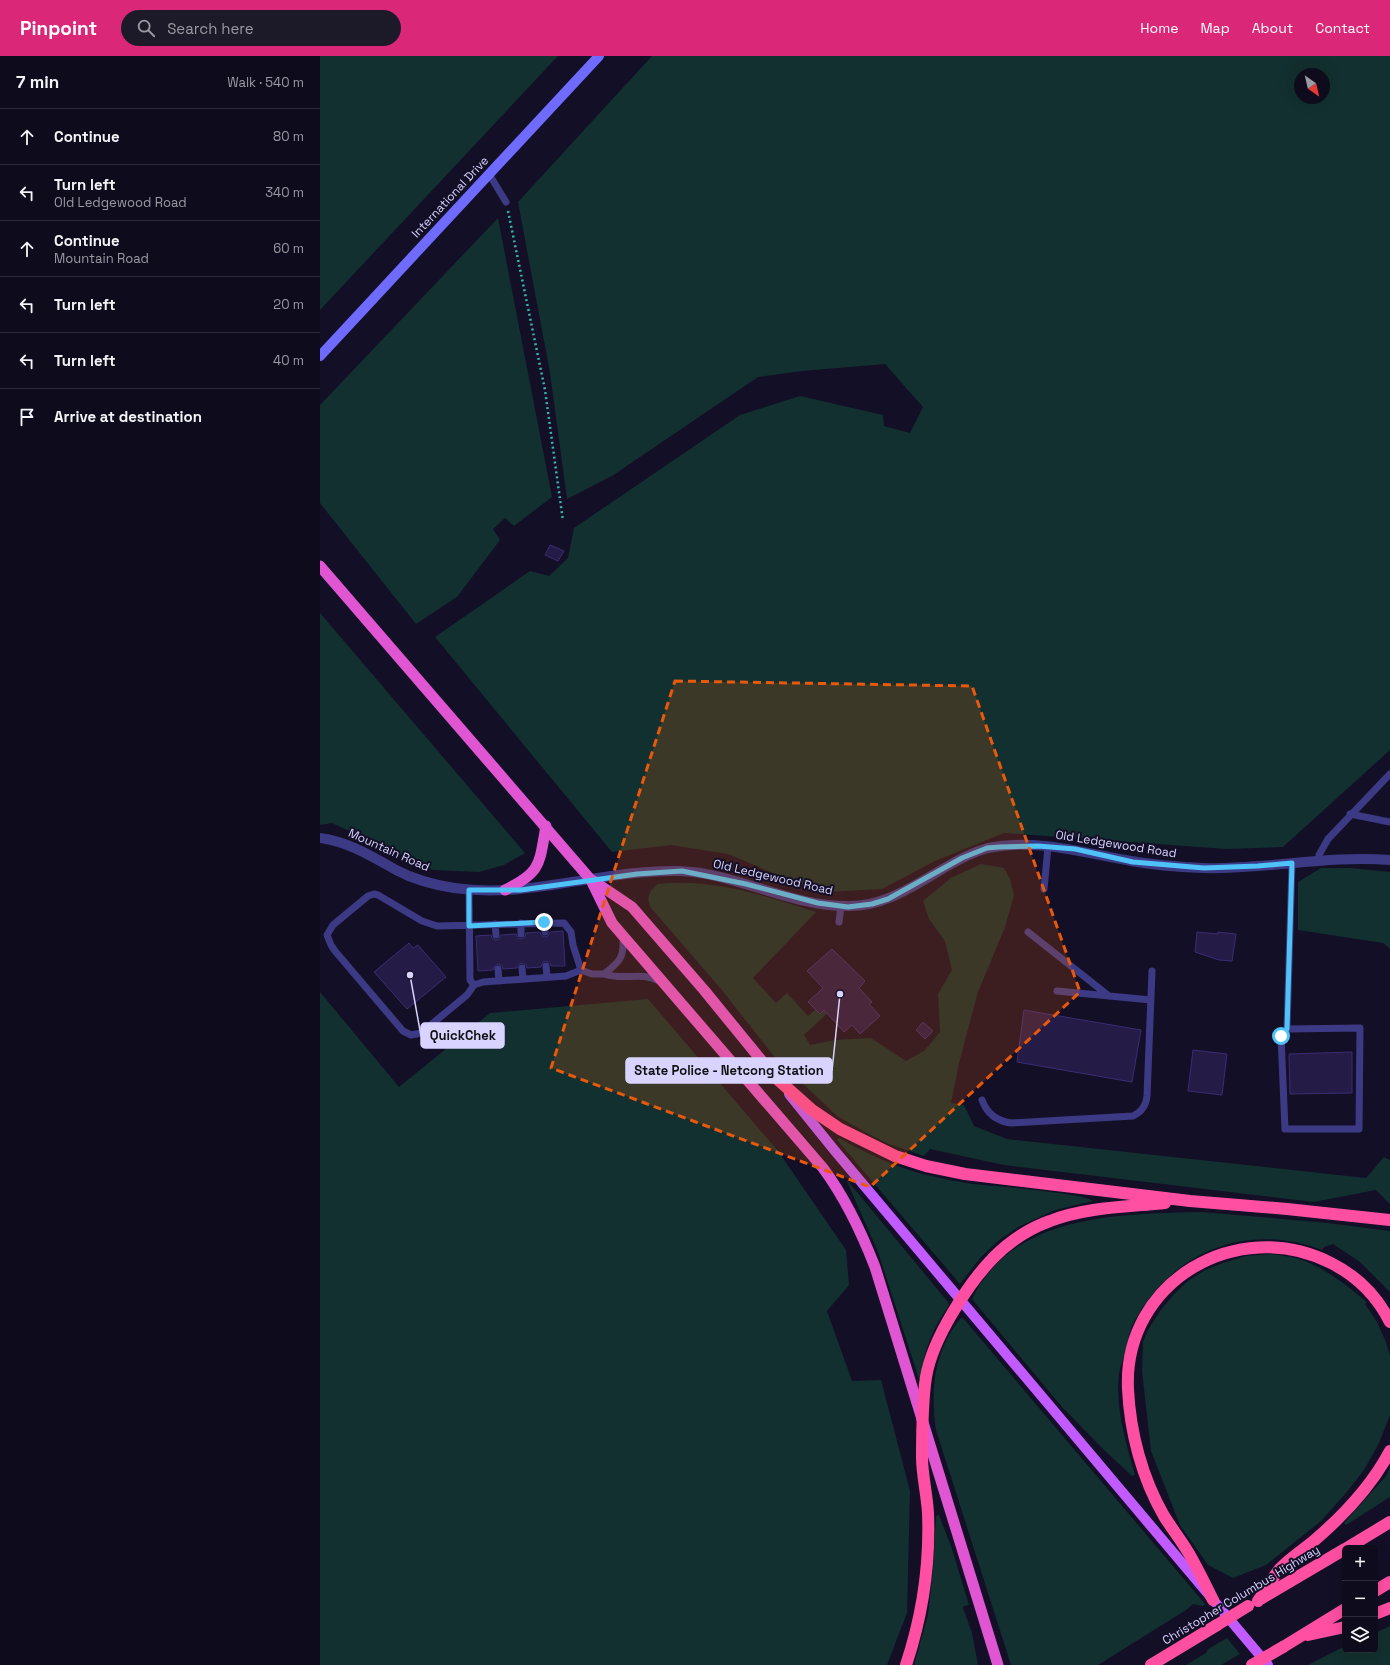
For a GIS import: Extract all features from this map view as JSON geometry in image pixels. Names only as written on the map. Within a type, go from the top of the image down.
[{"type":"highway","points":[[320,566],[546,826],[591,880],[612,923],[669,987],[823,1168],[845,1199],[865,1241],[875,1267],[998,1665]]},
{"type":"highway","points":[[505,890],[527,878],[537,867],[546,826]]},
{"type":"highway","points":[[591,880],[632,907],[709,996],[775,1077],[812,1110],[835,1126],[860,1140],[895,1156],[926,1166],[965,1174],[1190,1201],[1287,1209],[1390,1220]]},
{"type":"highway","points":[[906,1665],[920,1611],[925,1568],[928,1515],[922,1459],[926,1378],[929,1364],[942,1332],[960,1300],[992,1257],[1011,1241],[1038,1225],[1065,1216],[1097,1210],[1190,1201]]},
{"type":"highway","points":[[1213,1600],[1188,1552],[1164,1516],[1154,1496],[1138,1452],[1132,1428],[1128,1388],[1129,1362],[1133,1343],[1140,1325],[1147,1314],[1167,1288],[1199,1264],[1221,1254],[1247,1248],[1266,1246],[1305,1252],[1340,1268],[1361,1282],[1390,1322]]},
{"type":"highway","points":[[1253,1604],[1280,1569],[1316,1540],[1351,1505],[1367,1487],[1382,1466],[1390,1451]]},
{"type":"highway","name":"Christopher Columbus Highway","points":[[1351,1545],[1390,1522]]},
{"type":"highway","name":"Christopher Columbus Highway","points":[[1151,1665],[1342,1550]]},
{"type":"highway","points":[[1378,1589],[1390,1582]]},
{"type":"highway","points":[[1378,1613],[1390,1608]]},
{"type":"highway","points":[[1252,1665],[1342,1611]]},
{"type":"highway","points":[[1299,1637],[1342,1628]]},
{"type":"main road","name":"International Drive","points":[[320,356],[599,56]]},
{"type":"main road","points":[[775,1077],[834,1151],[1268,1665]]},
{"type":"street","name":"Mountain Road","points":[[320,838],[340,842],[363,851],[408,875],[434,883],[469,890],[505,890],[591,880]]},
{"type":"street","name":"Old Ledgewood Road","points":[[591,880],[637,874],[682,871],[746,884],[812,902],[841,906],[872,904],[888,899],[962,858],[987,848],[1013,846],[1075,849],[1133,862],[1204,868],[1258,866],[1355,859],[1390,860]]},
{"type":"lane","points":[[489,174],[506,202]]},
{"type":"lane","points":[[1319,861],[1319,855],[1323,846],[1350,814],[1390,774]]},
{"type":"lane","points":[[1350,814],[1390,822]]},
{"type":"lane","points":[[1044,889],[1048,847]]},
{"type":"lane","points":[[1287,1029],[1360,1028],[1360,1129],[1285,1129],[1281,1036],[1287,1029],[1292,863]]},
{"type":"lane","points":[[469,890],[470,980],[474,985]]},
{"type":"lane","points":[[581,970],[569,928],[560,922],[469,926],[433,925],[388,900],[378,895],[371,894],[333,925],[327,935],[331,945],[403,1031],[411,1035],[417,1035],[425,1030],[467,995],[474,985],[483,982],[566,976],[581,970],[592,974],[604,974],[615,978],[647,976],[669,987]]},
{"type":"lane","points":[[839,922],[841,906]]},
{"type":"lane","points":[[544,922],[545,932]]},
{"type":"lane","points":[[521,923],[521,934]]},
{"type":"lane","points":[[495,924],[496,935]]},
{"type":"lane","points":[[1028,932],[1109,996]]},
{"type":"lane","points":[[604,974],[617,964],[622,956],[623,935]]},
{"type":"lane","points":[[546,966],[547,978]]},
{"type":"lane","points":[[522,968],[523,979]]},
{"type":"lane","points":[[498,969],[499,981]]},
{"type":"lane","points":[[982,1100],[987,1110],[994,1118],[1011,1123],[1133,1116],[1139,1113],[1144,1106],[1147,1096],[1152,971]]},
{"type":"lane","points":[[1057,991],[1151,1000]]},
{"type":"path","points":[[506,202],[545,390],[562,521]]},
{"type":"highlighted area","points":[[675,681],[972,686],[1080,992],[870,1187],[551,1068]]},
{"type":"green space","points":[[320,56],[558,56],[320,310]]},
{"type":"green space","points":[[652,56],[1390,56],[1390,750],[1283,847],[1226,849],[1004,833],[935,861],[882,889],[826,892],[775,874],[728,854],[671,845],[612,852],[435,637],[530,571],[549,576],[568,558],[574,528],[740,415],[800,396],[883,415],[884,426],[910,433],[923,407],[885,364],[802,371],[758,377],[612,476],[567,499],[550,373],[518,202]]},
{"type":"green space","points":[[498,218],[552,497],[514,526],[505,518],[493,529],[500,540],[457,597],[416,624],[320,503],[320,405]]},
{"type":"green space","points":[[320,613],[525,853],[504,865],[479,872],[433,870],[332,823],[320,825]]},
{"type":"green space","points":[[981,864],[1004,868],[1010,879],[1014,895],[1005,927],[978,992],[959,1063],[951,1103],[964,1105],[974,1126],[1007,1139],[1366,1178],[1384,1157],[1390,1160],[1390,1204],[1376,1190],[1314,1202],[1004,1165],[930,1149],[924,1156],[889,1144],[837,1116],[773,1055],[721,989],[652,909],[648,898],[652,889],[658,884],[698,884],[738,890],[778,900],[816,912],[753,978],[776,1003],[787,993],[808,1016],[815,1010],[820,1014],[835,1001],[837,1004],[804,1035],[810,1045],[835,1040],[871,1038],[906,1061],[924,1051],[940,1032],[938,994],[952,970],[945,941],[929,919],[923,901],[951,878]]},
{"type":"green space","points":[[1321,868],[1351,868],[1390,872],[1390,949],[1383,943],[1298,930],[1298,882]]},
{"type":"green space","points":[[320,992],[399,1087],[490,1013],[648,999],[778,1151],[846,1250],[849,1285],[827,1311],[852,1381],[881,1380],[910,1491],[907,1613],[887,1665],[320,1665]]},
{"type":"green space","points":[[839,1138],[884,1160],[931,1176],[973,1184],[1073,1195],[1093,1201],[1055,1210],[1018,1227],[998,1241],[981,1257],[960,1284],[837,1140]]},
{"type":"green space","points":[[846,1179],[948,1302],[949,1305],[938,1322],[930,1340],[924,1359],[921,1379],[919,1379],[878,1252]]},
{"type":"green space","points":[[1202,1212],[1328,1223],[1390,1231],[1390,1292],[1360,1262],[1333,1244],[1324,1247],[1322,1250],[1293,1242],[1265,1239],[1238,1242],[1213,1249],[1189,1261],[1168,1278],[1149,1299],[1133,1324],[1120,1368],[1118,1387],[1120,1412],[1135,1475],[1132,1476],[1062,1407],[972,1299],[990,1271],[1014,1249],[1041,1234],[1072,1224],[1104,1218],[1137,1214]]},
{"type":"green space","points":[[1271,1254],[1306,1261],[1342,1282],[1367,1302],[1365,1304],[1377,1322],[1386,1342],[1390,1356],[1390,1415],[1379,1443],[1364,1470],[1321,1521],[1266,1565],[1233,1578],[1208,1565],[1180,1525],[1151,1451],[1142,1371],[1143,1342],[1148,1330],[1160,1311],[1175,1293],[1188,1281],[1205,1270],[1223,1263],[1246,1256]]},
{"type":"green space","points":[[961,1318],[963,1318],[1205,1604],[1203,1606],[1193,1604],[1186,1610],[1098,1665],[1011,1665],[936,1430],[934,1415],[934,1385],[936,1371],[945,1343]]},
{"type":"green space","points":[[1390,1468],[1390,1497],[1346,1525],[1344,1523],[1386,1476]]},
{"type":"green space","points":[[939,1515],[951,1546],[969,1605],[964,1606],[963,1608],[972,1633],[978,1665],[914,1665],[928,1615],[933,1569],[936,1516]]},
{"type":"green space","points":[[1390,1626],[1390,1665],[1308,1665],[1342,1648],[1342,1653],[1378,1653],[1378,1632]]},
{"type":"green space","points":[[1227,1638],[1240,1654],[1221,1665],[1186,1665],[1206,1653],[1208,1649]]},
{"type":"building","points":[[550,545],[564,551],[558,561],[545,555]]},
{"type":"building","points":[[563,931],[565,966],[551,966],[550,963],[546,961],[543,962],[541,967],[527,968],[526,965],[522,963],[519,964],[517,968],[503,969],[502,966],[498,964],[493,970],[478,971],[476,936],[491,935],[492,938],[496,940],[499,939],[501,935],[516,934],[518,938],[521,939],[525,937],[526,933],[540,932],[541,935],[545,937],[548,936],[550,932]]},
{"type":"building","points":[[1197,932],[1236,934],[1232,961],[1219,960],[1195,952]]},
{"type":"building","points":[[409,943],[413,948],[418,945],[446,977],[407,1009],[374,972]]},
{"type":"building","points":[[832,949],[865,981],[859,988],[872,1002],[869,1004],[880,1016],[860,1034],[852,1025],[844,1032],[824,1010],[820,1014],[808,1002],[823,988],[807,971]]},
{"type":"building","points":[[1024,1010],[1141,1030],[1132,1082],[1017,1062]]},
{"type":"building","points":[[923,1022],[933,1031],[925,1039],[916,1030]]},
{"type":"building","points":[[1193,1050],[1227,1054],[1222,1095],[1188,1091]]},
{"type":"building","points":[[1352,1052],[1352,1093],[1290,1094],[1289,1054]]},
{"type":"place","name":"QuickChek","points":[[410,975]]},
{"type":"place","name":"State Police - Netcong Station","points":[[840,994]]},
{"type":"route","points":[[544,922],[469,926],[469,890],[521,890],[637,874],[682,871],[703,874],[746,884],[793,898],[848,907],[872,904],[888,899],[962,858],[987,848],[1038,846],[1075,849],[1133,862],[1166,866],[1204,868],[1292,863],[1287,1029],[1281,1036]]}]
